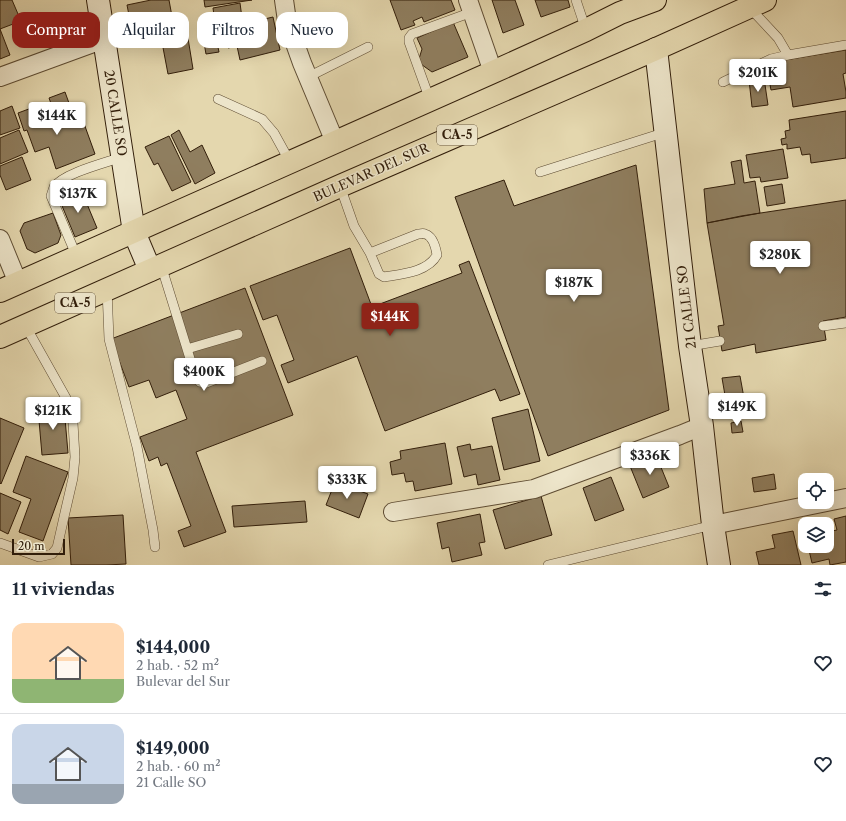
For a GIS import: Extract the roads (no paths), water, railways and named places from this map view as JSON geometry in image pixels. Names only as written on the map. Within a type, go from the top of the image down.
[{"type":"highway","points":[[9,287],[586,30],[619,10],[653,0]]},
{"type":"highway","name":"BULEVAR DEL SUR","points":[[0,337],[155,267],[757,4]]},
{"type":"street","name":"20 CALLE SO","points":[[98,0],[134,232],[155,267]]},
{"type":"street","points":[[284,0],[287,21],[302,63],[335,142]]},
{"type":"street","points":[[470,6],[493,72]]},
{"type":"street","points":[[0,77],[104,39]]},
{"type":"street","name":"21 CALLE SO","points":[[656,49],[690,346],[702,426],[713,526],[719,565]]},
{"type":"street","points":[[0,239],[9,287]]},
{"type":"street","points":[[393,512],[534,489],[702,426]]},
{"type":"street","points":[[713,526],[846,498]]},
{"type":"lane","points":[[576,0],[586,30]]},
{"type":"lane","points":[[757,4],[788,55]]},
{"type":"lane","points":[[430,100],[408,42],[409,38],[412,34],[470,6]]},
{"type":"lane","points":[[723,82],[771,59],[846,45]]},
{"type":"lane","points":[[308,77],[368,47]]},
{"type":"lane","points":[[218,99],[262,119],[274,133],[290,162]]},
{"type":"lane","points":[[540,172],[666,132]]},
{"type":"lane","points":[[77,257],[51,196],[54,188],[61,181],[70,176],[122,157]]},
{"type":"lane","points":[[340,186],[354,226],[370,253],[379,274],[384,277],[406,274],[427,267],[437,255],[436,249],[430,237],[426,234],[418,234],[370,253]]},
{"type":"lane","points":[[155,267],[187,349],[195,376],[200,382],[206,384],[262,362]]},
{"type":"lane","points":[[107,289],[109,339],[137,447],[155,547]]},
{"type":"lane","points":[[823,326],[846,323]]},
{"type":"lane","points":[[0,543],[39,557],[52,554],[57,548],[73,478],[75,457],[73,423],[66,398],[25,325]]},
{"type":"lane","points":[[187,349],[238,334]]},
{"type":"lane","points":[[690,346],[720,341]]},
{"type":"lane","points":[[548,565],[713,526]]}]
